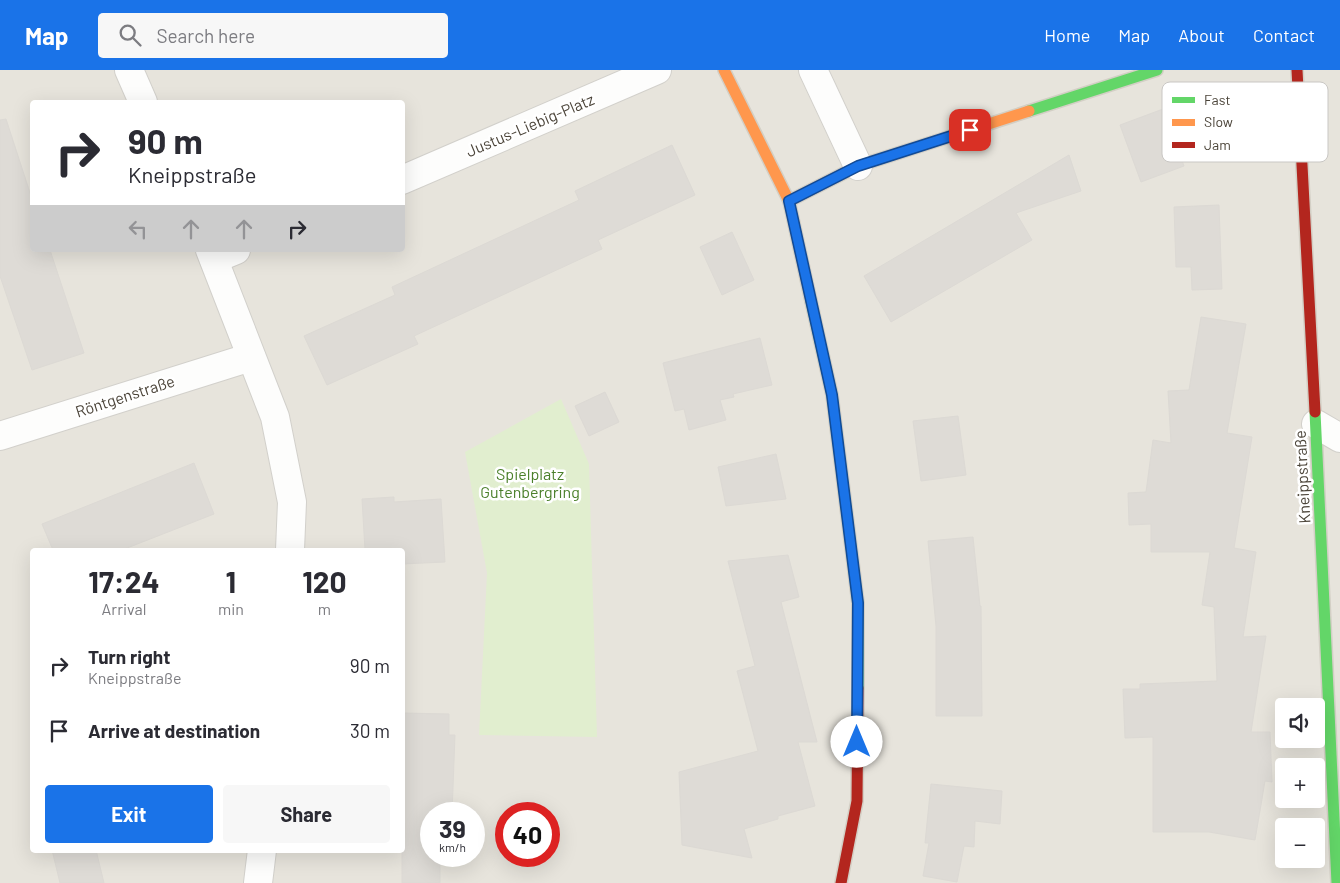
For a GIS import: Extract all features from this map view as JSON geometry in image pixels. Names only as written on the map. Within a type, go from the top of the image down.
[{"type":"street","points":[[129,70],[142,100]]},
{"type":"street","name":"Justus-Liebig-Platz","points":[[405,179],[657,70]]},
{"type":"street","points":[[724,70],[789,201],[832,395],[858,603],[857,801],[842,883]]},
{"type":"street","points":[[813,70],[858,166]]},
{"type":"street","points":[[789,201],[858,166],[1157,70]]},
{"type":"street","name":"Kneippstraße","points":[[1302,162],[1337,883]]},
{"type":"street","points":[[220,253],[251,356],[275,417],[292,502],[290,548]]},
{"type":"street","name":"Röntgenstraße","points":[[0,436],[251,356]]},
{"type":"street","points":[[1316,424],[1340,438]]},
{"type":"street","points":[[258,883],[262,853]]},
{"type":"shaded area","points":[[0,70],[1340,70],[1340,883],[0,883]]},
{"type":"green space","name":"Spielplatz Gutenbergring","points":[[561,399],[589,464],[597,737],[479,735],[487,573],[465,452]]},
{"type":"building","points":[[1162,109],[1162,162],[1183,162],[1184,166],[1141,182],[1120,125]]},
{"type":"building","points":[[6,119],[30,193],[30,252],[51,252],[84,353],[32,370],[0,276],[0,120]]},
{"type":"building","points":[[672,145],[695,195],[598,240],[602,249],[414,336],[418,344],[327,385],[304,336],[395,295],[392,287],[579,200],[575,191]]},
{"type":"building","points":[[1069,155],[1081,191],[1016,213],[1032,240],[891,322],[864,276]]},
{"type":"building","points":[[1219,205],[1222,289],[1192,290],[1191,267],[1176,267],[1174,207]]},
{"type":"building","points":[[732,232],[754,280],[722,295],[700,247]]},
{"type":"building","points":[[1201,317],[1246,324],[1227,433],[1252,437],[1234,548],[1256,552],[1243,637],[1266,636],[1251,732],[1270,732],[1272,782],[1265,781],[1255,840],[1209,832],[1153,832],[1153,737],[1125,738],[1123,689],[1140,689],[1140,684],[1217,681],[1214,607],[1202,605],[1210,552],[1151,552],[1151,524],[1129,525],[1128,493],[1146,492],[1153,440],[1171,443],[1168,391],[1189,390]]},
{"type":"building","points":[[760,338],[772,385],[733,394],[734,397],[720,400],[726,420],[689,430],[684,409],[675,411],[663,363]]},
{"type":"building","points":[[605,392],[619,422],[589,436],[575,406]]},
{"type":"building","points":[[958,416],[966,475],[921,481],[913,421]]},
{"type":"building","points":[[776,454],[786,499],[726,506],[718,467]]},
{"type":"building","points":[[194,463],[214,514],[127,548],[52,548],[42,524]]},
{"type":"building","points":[[394,497],[394,502],[441,499],[445,562],[405,564],[405,548],[365,548],[362,499]]},
{"type":"building","points":[[973,537],[981,606],[982,716],[936,716],[936,626],[928,541]]},
{"type":"building","points":[[788,555],[799,597],[781,602],[817,742],[798,742],[815,806],[778,816],[778,819],[744,829],[752,858],[682,845],[679,772],[758,751],[737,671],[755,666],[728,561]]},
{"type":"building","points":[[405,713],[449,714],[449,735],[455,735],[452,802],[420,802],[420,867],[440,867],[440,883],[402,883],[402,853],[405,853]]},
{"type":"building","points":[[931,784],[1002,791],[1000,824],[975,821],[974,847],[964,846],[957,882],[923,876],[929,843],[925,843]]},
{"type":"building","points":[[53,853],[97,853],[104,883],[60,883]]},
{"type":"traffic: fast","points":[[1029,111],[1157,70]]},
{"type":"traffic: fast","points":[[811,301],[832,395],[858,603],[858,688]]},
{"type":"traffic: fast","points":[[1315,412],[1337,883]]},
{"type":"traffic: slow","points":[[724,70],[789,201],[811,301]]},
{"type":"traffic: slow","points":[[789,201],[858,166],[1029,111]]},
{"type":"traffic: jam","points":[[1297,70],[1298,82]]},
{"type":"traffic: jam","points":[[1302,162],[1315,412]]},
{"type":"traffic: jam","points":[[841,883],[857,801],[858,688]]},
{"type":"route","points":[[857,742],[858,603],[832,395],[789,201],[858,166],[970,130]]}]
